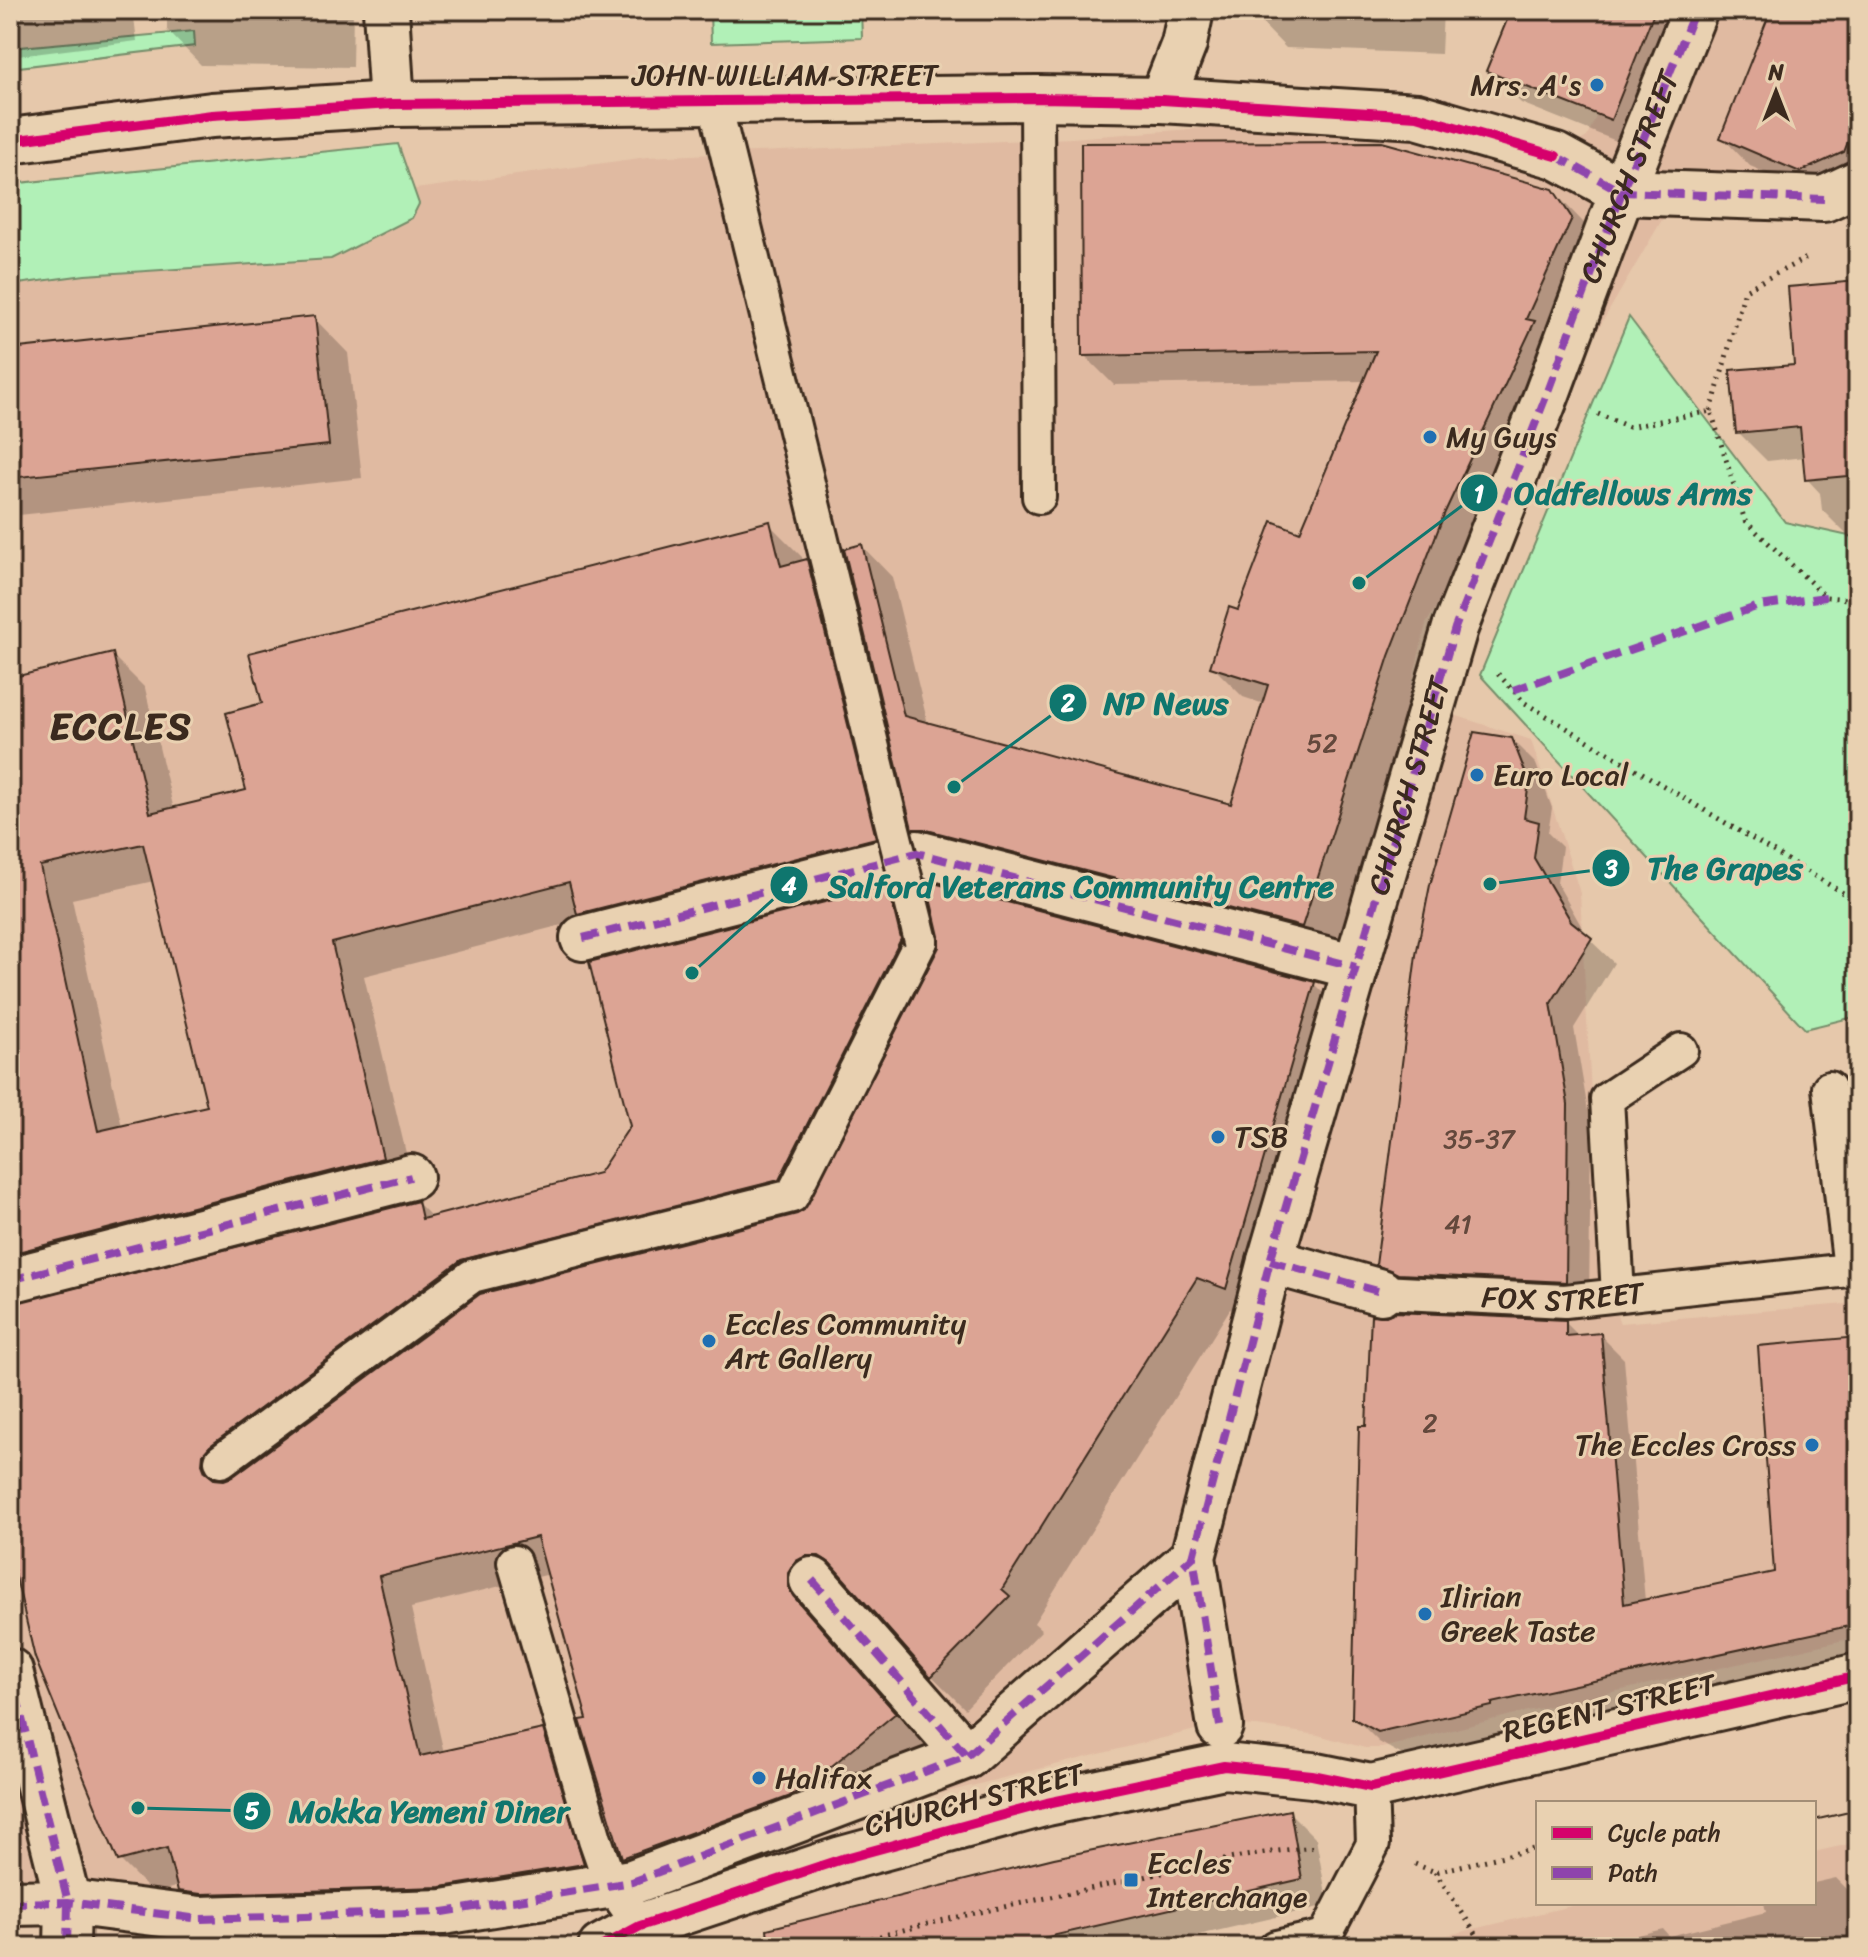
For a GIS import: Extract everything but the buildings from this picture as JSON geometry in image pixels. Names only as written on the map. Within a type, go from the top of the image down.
[{"type":"street","points":[[386,10],[392,104]]},
{"type":"street","points":[[1162,100],[1184,44],[1191,10]]},
{"type":"street","name":"CHURCH STREET","points":[[1220,1726],[1193,1557],[1270,1261],[1455,628],[1695,10]]},
{"type":"street","name":"JOHN WILLIAM STREET","points":[[10,141],[212,115],[392,104],[1037,98],[1162,100],[1417,116],[1556,156],[1622,192]]},
{"type":"street","points":[[1622,192],[1841,191]]},
{"type":"street","points":[[583,938],[917,853],[1356,967]]},
{"type":"street","points":[[10,1280],[411,1177]]},
{"type":"street","name":"FOX STREET","points":[[1270,1261],[1381,1292]]},
{"type":"street","points":[[10,1903],[68,1902],[200,1919],[443,1912],[632,1882],[967,1756],[1193,1557]]},
{"type":"street","points":[[812,1580],[967,1756]]},
{"type":"street","points":[[10,1671],[68,1902],[67,1947]]},
{"type":"street","name":"REGENT STREET","points":[[1371,1787],[1858,1676]]},
{"type":"street","name":"CHURCH STREET","points":[[601,1947],[640,1926],[842,1859],[1047,1803],[1224,1766],[1312,1775],[1371,1787]]},
{"type":"lane","points":[[1037,98],[1039,497]]},
{"type":"lane","points":[[221,1461],[472,1276],[792,1196],[921,941],[714,100]]},
{"type":"lane","points":[[1618,1295],[1607,1099],[1681,1050]]},
{"type":"lane","points":[[1829,1088],[1854,1269]]},
{"type":"lane","name":"FOX STREET","points":[[1381,1292],[1565,1301],[1854,1269]]},
{"type":"lane","points":[[514,1562],[611,1885],[640,1926]]},
{"type":"lane","points":[[1276,1947],[1325,1936],[1373,1844],[1371,1787]]},
{"type":"path","points":[[1810,256],[1745,290],[1711,411],[1745,521],[1826,597],[1858,600]]},
{"type":"path","points":[[1629,427],[1711,411]]},
{"type":"path","points":[[1455,628],[1525,703],[1858,902]]},
{"type":"path","points":[[841,1947],[907,1927],[1237,1858],[1297,1849]]},
{"type":"path","points":[[1435,1872],[1485,1947]]},
{"type":"shaded area","points":[[1643,10],[1858,10],[1858,160],[1773,200],[1680,189],[1426,624],[1408,700],[1531,740],[1580,893],[1601,1277],[1620,1323],[1858,1303],[1858,1637],[1519,1713],[1382,1748],[1365,1748],[1318,1735],[1257,1726],[1229,1725],[1199,1729],[883,1808],[655,1888],[597,1912],[379,1928],[187,1937],[10,1925],[10,245],[647,157],[1072,138],[1205,128],[1409,137],[1532,168],[1587,137]]},
{"type":"shaded area","points":[[1858,1842],[1858,1947],[1398,1947],[1576,1905],[1816,1905],[1816,1852]]},
{"type":"green space","points":[[710,10],[861,10],[862,38],[711,43]]},
{"type":"green space","points":[[194,31],[195,46],[10,68],[10,48]]},
{"type":"green space","points":[[398,144],[419,204],[412,218],[331,259],[85,275],[10,285],[10,184]]},
{"type":"green space","points":[[1629,317],[1785,522],[1858,538],[1858,1016],[1805,1029],[1480,675]]},
{"type":"tram line","points":[[1816,1820],[1858,1810]]},
{"type":"marked path","points":[[1220,1726],[1193,1557],[1270,1261],[1455,628],[1695,10]]},
{"type":"marked path","points":[[1556,156],[1622,192],[1824,199]]},
{"type":"marked path","points":[[1513,690],[1759,606],[1826,597]]},
{"type":"marked path","points":[[583,938],[917,853],[1356,967]]},
{"type":"marked path","points":[[10,1280],[411,1177]]},
{"type":"marked path","points":[[1270,1261],[1381,1292]]},
{"type":"marked path","points":[[10,1903],[68,1902],[200,1919],[443,1912],[632,1882],[967,1756],[1193,1557]]},
{"type":"marked path","points":[[812,1580],[967,1756]]},
{"type":"marked path","points":[[10,1671],[68,1902],[67,1947]]},
{"type":"cycle path","points":[[10,141],[212,115],[392,104],[1037,98],[1162,100],[1417,116],[1556,156]]},
{"type":"cycle path","points":[[601,1947],[640,1926],[842,1859],[1047,1803],[1224,1766],[1312,1775],[1371,1787],[1858,1676]]},
{"type":"place","name":"Mrs. A's","points":[[1597,85]]},
{"type":"place","name":"My Guys","points":[[1430,437]]},
{"type":"place","name":"Oddfellows Arms","points":[[1359,583]]},
{"type":"place","name":"Euro Local","points":[[1477,775]]},
{"type":"place","name":"NP News","points":[[954,787]]},
{"type":"place","name":"The Grapes","points":[[1490,884]]},
{"type":"place","name":"Salford Veterans Community Centre","points":[[692,973]]},
{"type":"place","name":"TSB","points":[[1218,1137]]},
{"type":"place","name":"Eccles Community Art Gallery","points":[[709,1341]]},
{"type":"place","name":"The Eccles Cross","points":[[1812,1445]]},
{"type":"place","name":"Ilirian Greek Taste","points":[[1425,1614]]},
{"type":"place","name":"Halifax","points":[[759,1778]]},
{"type":"place","name":"Mokka Yemeni Diner","points":[[138,1808]]},
{"type":"place","name":"Eccles Interchange","points":[[1131,1880]]},
{"type":"district","name":"ECCLES","points":[[121,726]]}]
